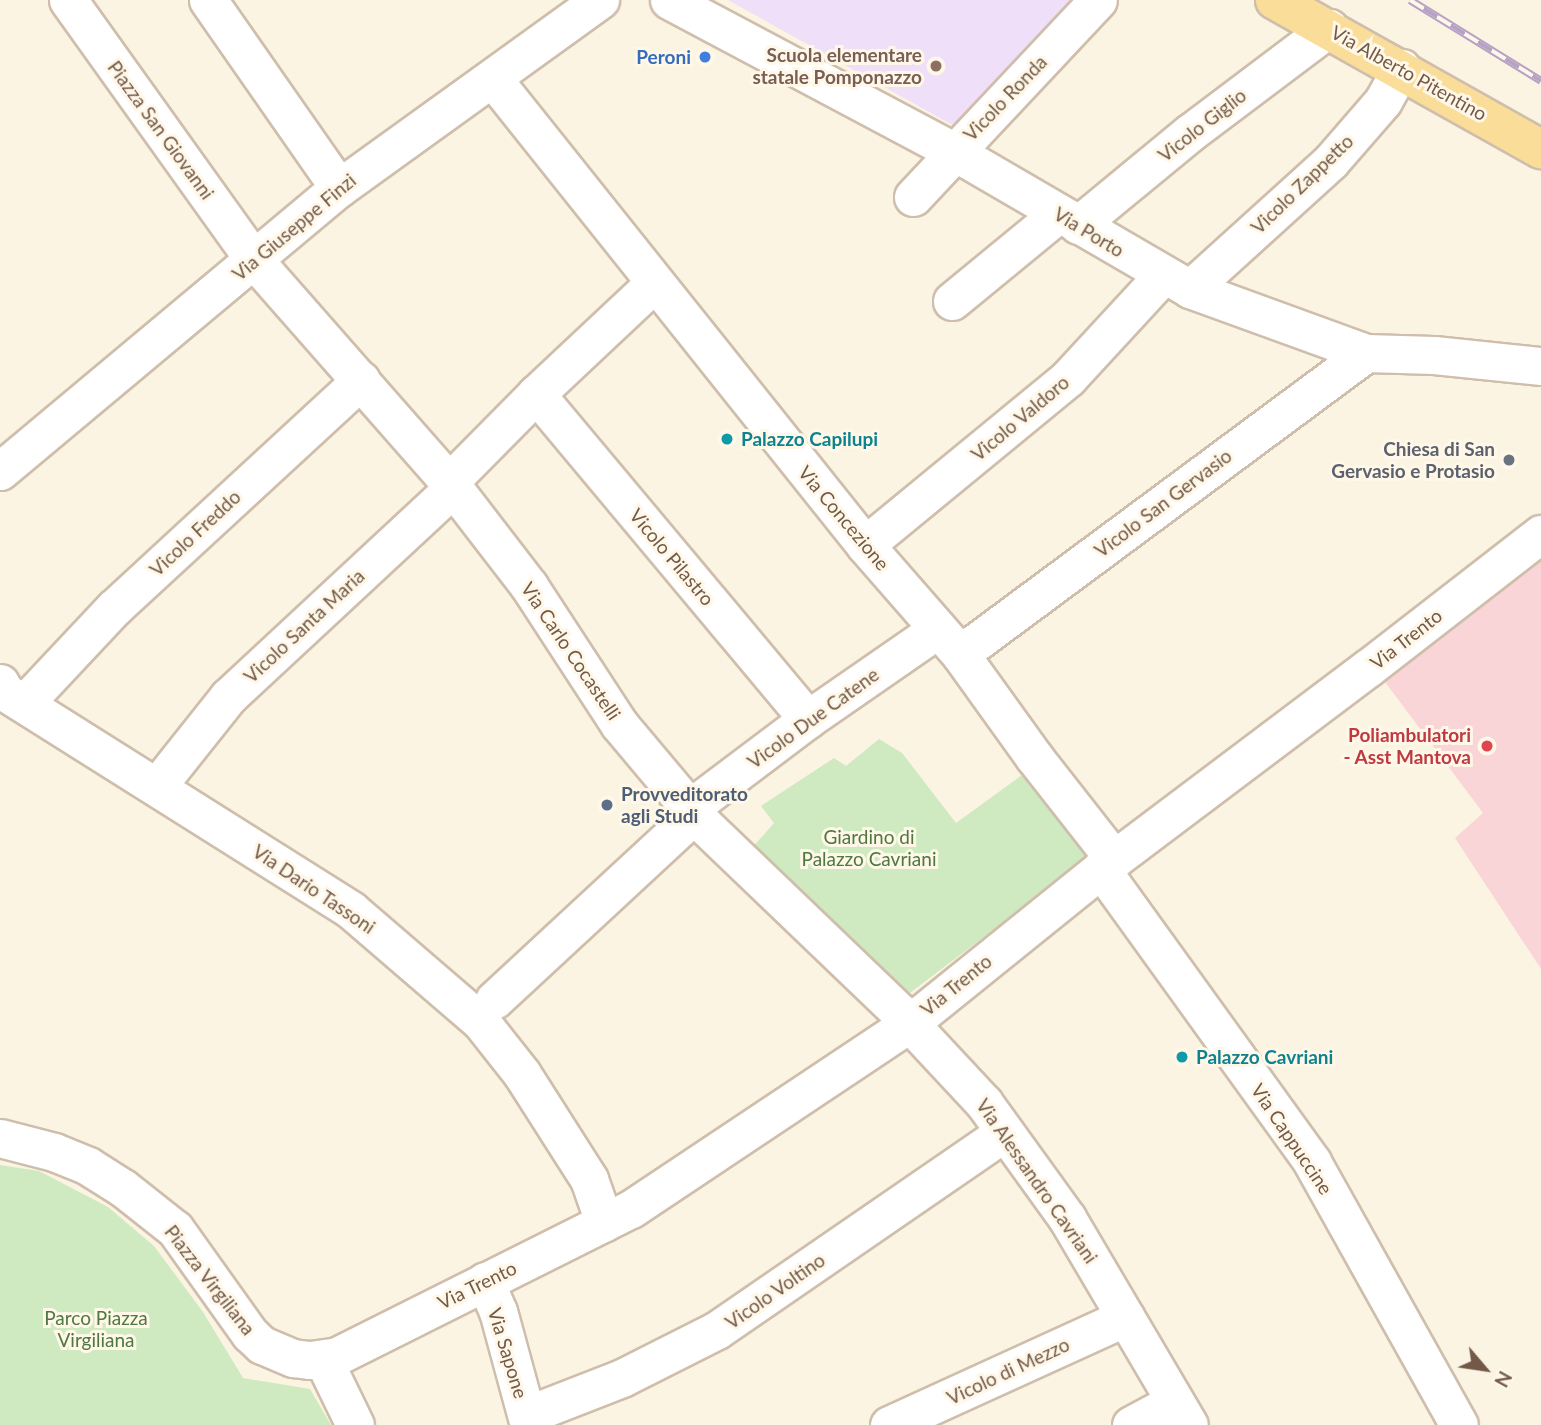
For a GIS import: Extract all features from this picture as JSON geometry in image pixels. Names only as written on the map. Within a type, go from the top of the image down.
[{"type":"main road","name":"Via Alberto Pitentino","points":[[1275,0],[1401,68],[1541,149]]},
{"type":"street","name":"Piazza San Giovanni","points":[[68,0],[254,260]]},
{"type":"street","points":[[208,0],[339,187]]},
{"type":"street","name":"Via Giuseppe Finzi","points":[[0,471],[339,187],[600,0]]},
{"type":"street","name":"Via Porto","points":[[669,0],[953,151],[1176,283],[1366,353],[1434,355],[1541,366]]},
{"type":"street","name":"Vicolo Ronda","points":[[913,197],[953,151],[1098,0]]},
{"type":"street","name":"Vicolo Giglio","points":[[952,301],[1191,132],[1329,28]]},
{"type":"street","name":"Vicolo Zappetto","points":[[1176,283],[1331,160],[1382,101],[1401,68]]},
{"type":"street","name":"Via Concezione","points":[[493,79],[653,284],[865,545],[949,641],[1108,864]]},
{"type":"street","name":"Via Carlo Cocastelli","points":[[254,260],[451,485],[529,586],[620,724],[692,811],[910,1023]]},
{"type":"street","name":"Vicolo Valdoro","points":[[865,545],[1068,378],[1176,283]]},
{"type":"street","name":"Vicolo Santa Maria","points":[[166,775],[228,697],[451,485],[536,394],[653,284]]},
{"type":"street","name":"Vicolo San Gervasio","points":[[949,641],[1366,353]]},
{"type":"street","name":"Vicolo Freddo","points":[[10,690],[114,608],[361,380]]},
{"type":"street","name":"Vicolo Pilastro","points":[[536,394],[808,719]]},
{"type":"street","name":"Via Trento","points":[[323,1359],[348,1351],[631,1209],[910,1023],[1108,864],[1541,534]]},
{"type":"street","name":"Vicolo Due Catene","points":[[494,1000],[692,811],[808,719],[949,641]]},
{"type":"street","name":"Via Dario Tassoni","points":[[10,690],[340,903],[415,962],[481,1022],[522,1074],[589,1179],[604,1222]]},
{"type":"street","name":"Via Cappuccine","points":[[1108,864],[1312,1162],[1459,1425]]},
{"type":"street","name":"Via Alessandro Cavriani","points":[[910,1023],[985,1102],[1067,1217],[1181,1413]]},
{"type":"street","name":"Vicolo Voltino","points":[[528,1420],[717,1331],[1005,1132]]},
{"type":"street","name":"Piazza Virgiliana","points":[[0,1138],[54,1152],[88,1166],[123,1188],[175,1229],[250,1334],[277,1353],[293,1358],[323,1359]]},
{"type":"street","name":"Via Sapone","points":[[485,1281],[498,1311],[528,1420]]},
{"type":"street","name":"Vicolo di Mezzo","points":[[890,1425],[932,1417],[1126,1317]]},
{"type":"street","points":[[323,1359],[355,1425]]},
{"type":"street","points":[[1131,1425],[1181,1413]]},
{"type":"shaded area","name":"Scuola elementare statale Pomponazzo","points":[[728,0],[1088,0],[965,132]]},
{"type":"shaded area","name":"Poliambulatori - Asst Mantova","points":[[1541,551],[1541,969],[1455,838],[1483,813],[1382,678]]},
{"type":"green space","name":"Giardino di Palazzo Cavriani","points":[[879,739],[902,753],[956,823],[1033,767],[1097,851],[898,1002],[752,848],[774,823],[761,806],[834,758],[846,766]]},
{"type":"green space","name":"Parco Piazza Virgiliana","points":[[0,1165],[39,1171],[108,1207],[154,1246],[203,1312],[243,1378],[310,1389],[331,1425],[0,1425]]},
{"type":"railway","points":[[1410,0],[1541,81]]},
{"type":"place","name":"Peroni","points":[[705,57]]},
{"type":"place","name":"Scuola elementare statale Pomponazzo","points":[[936,66]]},
{"type":"place","name":"Palazzo Capilupi","points":[[727,439]]},
{"type":"place","name":"Chiesa di San Gervasio e Protasio","points":[[1509,460]]},
{"type":"place","name":"Poliambulatori - Asst Mantova","points":[[1487,746]]},
{"type":"place","name":"Provveditorato agli Studi","points":[[607,805]]},
{"type":"place","name":"Palazzo Cavriani","points":[[1182,1057]]}]
